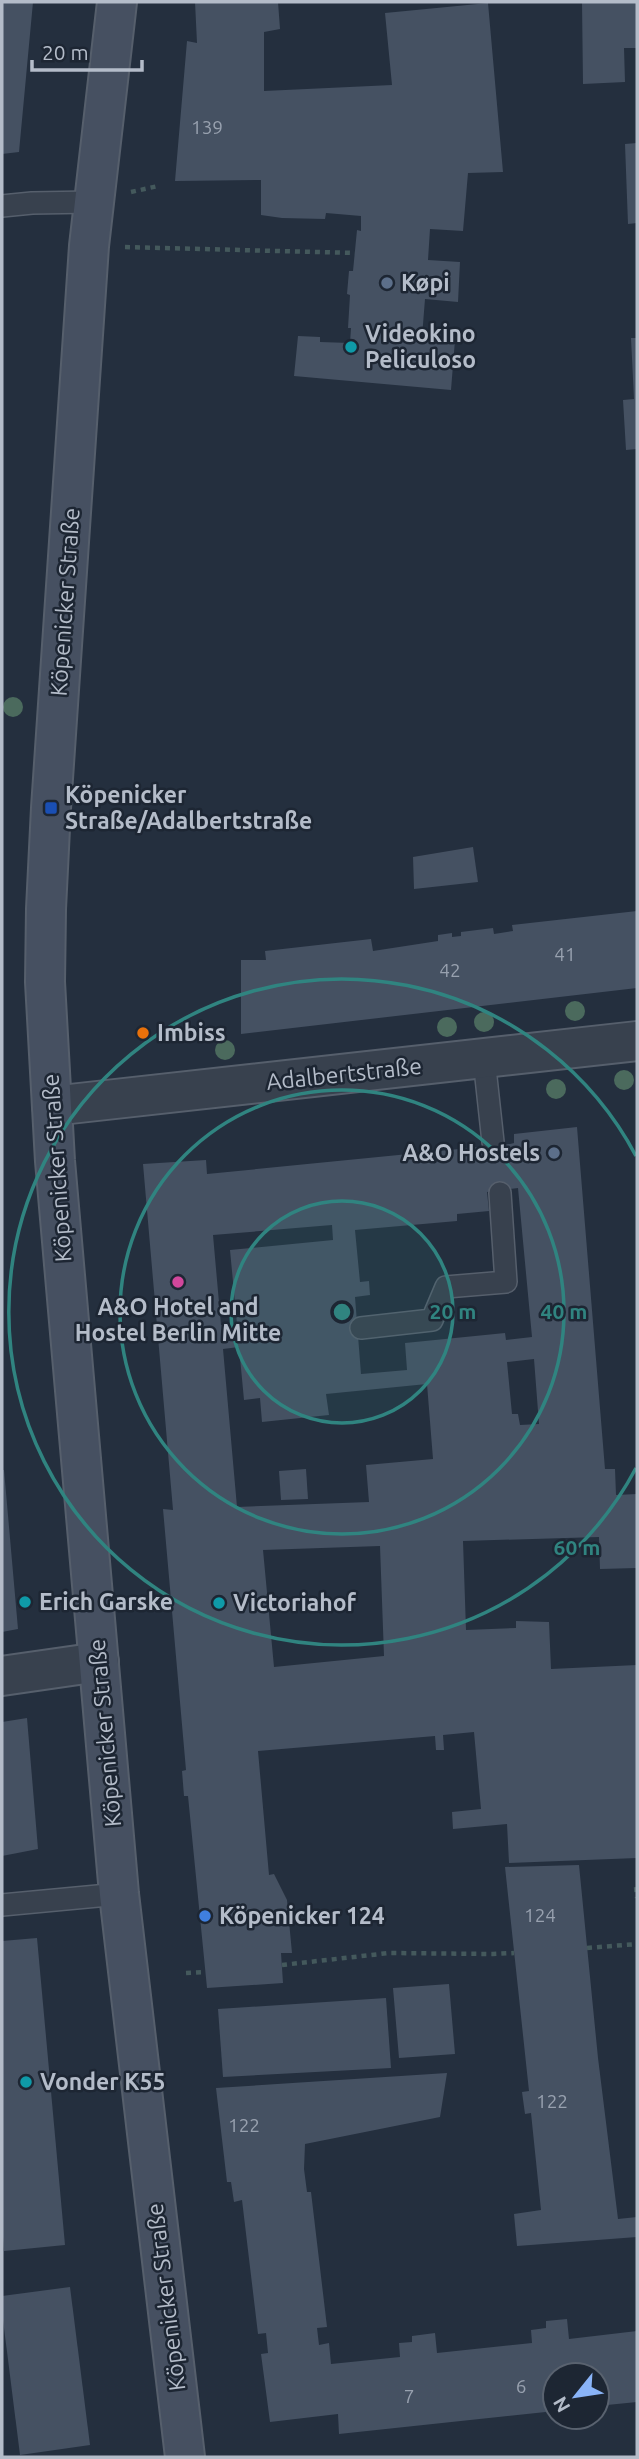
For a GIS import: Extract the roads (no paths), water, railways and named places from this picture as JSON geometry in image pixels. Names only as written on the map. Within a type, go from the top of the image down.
[{"type":"main road","name":"Köpenicker Straße","points":[[117,2],[89,246],[46,909],[44,982],[52,1106],[119,1894],[185,2457]]},
{"type":"street","name":"Adalbertstraße","points":[[52,1106],[637,1041]]},
{"type":"street","points":[[2,1676],[99,1662]]},
{"type":"lane","points":[[2,206],[93,202]]},
{"type":"lane","points":[[484,1059],[493,1142]]},
{"type":"lane","points":[[361,1328],[432,1320],[446,1287],[506,1282],[500,1193]]},
{"type":"lane","points":[[2,1905],[119,1894]]},
{"type":"place","name":"Køpi","points":[[387,283]]},
{"type":"place","name":"Videokino Peliculoso","points":[[351,347]]},
{"type":"place","name":"Köpenicker Straße/Adalbertstraße","points":[[51,808]]},
{"type":"place","name":"Imbiss","points":[[143,1033]]},
{"type":"place","name":"A&O Hostels","points":[[554,1153]]},
{"type":"place","name":"A&O Hotel and Hostel Berlin Mitte","points":[[178,1282]]},
{"type":"place","name":"Erich Garske","points":[[25,1602]]},
{"type":"place","name":"Victoriahof","points":[[219,1603]]},
{"type":"place","name":"Köpenicker 124","points":[[205,1916]]},
{"type":"place","name":"Vonder K55","points":[[26,2082]]}]
